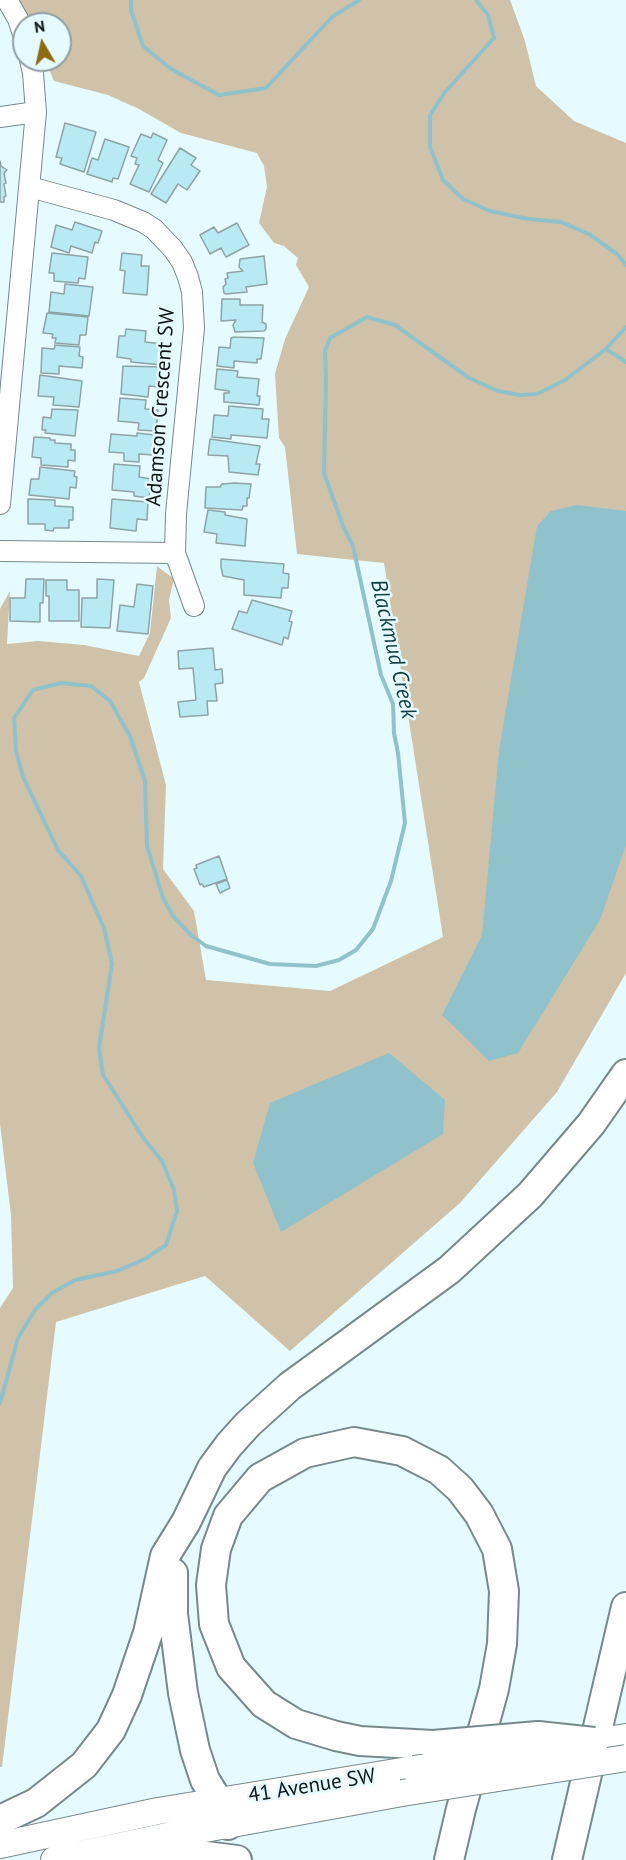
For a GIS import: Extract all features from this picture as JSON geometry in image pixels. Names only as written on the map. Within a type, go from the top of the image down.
[{"type":"highway","points":[[0,1820],[36,1803],[84,1765],[111,1730],[127,1695],[148,1633],[165,1556],[186,1522],[212,1468],[228,1445],[290,1386],[449,1270],[530,1195],[591,1124],[626,1074]]},
{"type":"highway","points":[[449,1860],[460,1809],[494,1689],[502,1644],[504,1591],[497,1549],[479,1514],[460,1489],[439,1470],[402,1451],[354,1443],[305,1452],[260,1478],[228,1516],[216,1549],[210,1585],[214,1624],[231,1667],[264,1704],[296,1724],[360,1741],[433,1744],[538,1736],[594,1742]]},
{"type":"highway","points":[[186,1522],[173,1574],[173,1614],[183,1693],[195,1750],[205,1780],[223,1813]]},
{"type":"highway","points":[[567,1860],[626,1606]]},
{"type":"highway","points":[[71,1860],[179,1854],[237,1860]]},
{"type":"main road","name":"41 Avenue SW","points":[[54,1860],[128,1843],[223,1813],[414,1769],[626,1737]]},
{"type":"main road","name":"41 Avenue SW","points":[[0,1845],[158,1811],[223,1813],[402,1793],[626,1758]]},
{"type":"street","points":[[0,504],[9,326],[30,187],[36,112],[33,72]]},
{"type":"street","points":[[0,117],[36,112]]},
{"type":"street","name":"Adamson Crescent SW","points":[[30,187],[114,210],[143,222],[154,229],[174,249],[188,277],[192,292],[194,327],[176,514],[176,553],[194,606]]},
{"type":"street","points":[[0,551],[176,553]]},
{"type":"shaded area","points":[[17,0],[510,0],[525,41],[536,86],[574,121],[626,143],[626,973],[557,1092],[460,1203],[290,1351],[205,1276],[56,1322],[2,1767],[0,1767],[0,1308],[13,1288],[11,1215],[0,1124],[0,609],[10,591],[7,644],[38,641],[84,645],[139,656],[150,633],[157,566],[174,579],[169,600],[171,618],[144,678],[139,682],[166,785],[163,869],[194,911],[206,980],[330,991],[443,937],[384,563],[297,554],[285,447],[279,438],[275,374],[285,339],[309,287],[296,265],[298,258],[284,246],[274,243],[259,223],[267,187],[264,166],[257,153],[181,133],[139,109],[108,95],[54,81],[50,72],[72,72],[72,12],[22,12]]},
{"type":"water","points":[[577,505],[626,511],[626,845],[600,920],[518,1053],[489,1061],[442,1015],[482,935],[499,751],[537,526],[551,511]]},
{"type":"water","points":[[389,1053],[445,1100],[443,1134],[281,1232],[253,1163],[270,1103]]},
{"type":"building","points":[[65,123],[96,132],[84,172],[60,164],[62,158],[56,157]]},
{"type":"building","points":[[153,133],[167,140],[158,160],[163,163],[149,192],[130,184],[139,165],[135,164],[137,158],[131,156],[141,134],[151,138]]},
{"type":"building","points":[[105,139],[129,147],[118,179],[113,178],[112,182],[87,174],[92,158],[98,160]]},
{"type":"building","points":[[180,148],[196,158],[191,165],[200,171],[187,190],[178,184],[166,203],[151,194]]},
{"type":"building","points":[[0,161],[1,166],[7,170],[4,173],[6,196],[4,202],[0,202]]},
{"type":"building","points":[[75,222],[102,231],[98,243],[95,242],[92,253],[71,246],[69,253],[51,247],[56,225],[72,230]]},
{"type":"building","points":[[237,223],[249,245],[226,257],[221,248],[210,254],[200,235],[214,227],[218,233]]},
{"type":"building","points":[[52,253],[88,257],[85,279],[79,278],[78,283],[54,281],[54,273],[49,273]]},
{"type":"building","points":[[122,253],[142,255],[141,266],[149,266],[147,295],[123,293],[125,271],[120,270]]},
{"type":"building","points":[[264,256],[267,284],[246,287],[247,292],[224,293],[223,287],[226,284],[225,279],[228,278],[227,273],[243,271],[239,267],[240,259]]},
{"type":"building","points":[[65,284],[93,287],[89,316],[49,312],[51,292],[64,294]]},
{"type":"building","points":[[222,299],[240,299],[240,305],[263,305],[262,322],[266,324],[266,329],[235,332],[233,325],[236,320],[221,321]]},
{"type":"building","points":[[47,313],[88,317],[86,335],[80,335],[79,345],[55,343],[56,338],[52,338],[53,334],[43,333]]},
{"type":"building","points":[[126,329],[146,331],[145,342],[164,344],[162,365],[131,362],[131,359],[117,357],[119,336],[125,336]]},
{"type":"building","points":[[231,338],[264,338],[261,359],[257,359],[257,363],[234,361],[234,368],[217,366],[219,347],[230,348]]},
{"type":"building","points":[[55,345],[80,347],[79,356],[83,357],[82,368],[59,366],[59,374],[41,373],[42,348],[54,349]]},
{"type":"building","points":[[123,366],[162,367],[160,387],[149,386],[148,397],[121,394]]},
{"type":"building","points":[[217,369],[238,371],[237,377],[259,379],[257,396],[260,396],[259,405],[224,402],[224,393],[229,393],[229,391],[215,389]]},
{"type":"building","points":[[40,375],[82,381],[79,407],[53,405],[54,397],[38,396]]},
{"type":"building","points":[[120,398],[146,400],[145,409],[158,410],[156,431],[138,430],[139,423],[118,421]]},
{"type":"building","points":[[229,406],[263,409],[262,419],[269,419],[267,438],[231,435],[231,439],[212,437],[214,415],[228,416]]},
{"type":"building","points":[[52,409],[78,410],[75,436],[45,433],[46,430],[42,430],[43,417],[51,418]]},
{"type":"building","points":[[137,433],[155,435],[153,455],[139,454],[139,462],[124,461],[124,453],[109,452],[111,434],[137,436]]},
{"type":"building","points":[[34,437],[50,438],[50,440],[55,440],[55,443],[71,444],[71,450],[75,450],[75,461],[68,460],[68,467],[41,465],[41,458],[32,457]]},
{"type":"building","points":[[210,439],[260,446],[256,464],[260,464],[258,475],[229,472],[228,456],[208,455]]},
{"type":"building","points":[[114,464],[140,466],[139,477],[151,479],[149,498],[134,496],[134,492],[112,490]]},
{"type":"building","points":[[40,467],[75,471],[76,488],[70,487],[69,499],[29,495],[31,479],[39,479]]},
{"type":"building","points":[[222,484],[251,484],[247,506],[243,506],[242,510],[205,508],[206,487],[220,487]]},
{"type":"building","points":[[28,499],[55,500],[55,506],[73,507],[73,520],[69,520],[69,528],[54,528],[53,531],[45,530],[45,524],[28,524]]},
{"type":"building","points":[[112,499],[148,502],[147,520],[137,519],[136,531],[110,528]]},
{"type":"building","points":[[208,510],[225,512],[225,515],[247,519],[245,546],[216,543],[217,534],[204,532]]},
{"type":"building","points":[[221,559],[284,564],[283,573],[289,574],[288,588],[282,588],[281,598],[244,595],[244,580],[223,576]]},
{"type":"building","points":[[26,579],[44,579],[40,622],[10,621],[10,598],[25,598]]},
{"type":"building","points":[[97,579],[114,580],[110,628],[81,627],[82,598],[97,598]]},
{"type":"building","points":[[46,580],[67,580],[67,590],[79,590],[79,621],[49,621],[49,596],[46,596]]},
{"type":"building","points":[[137,584],[153,586],[148,634],[117,631],[120,605],[134,607]]},
{"type":"building","points":[[252,600],[292,611],[288,639],[284,637],[282,645],[232,629],[239,611],[247,613]]},
{"type":"building","points":[[213,648],[215,670],[222,669],[223,683],[215,684],[217,701],[207,701],[208,715],[180,717],[178,702],[196,700],[193,668],[179,669],[178,651]]},
{"type":"building","points":[[219,856],[227,879],[204,887],[200,885],[194,869],[197,868],[196,865]]},
{"type":"building","points":[[227,880],[230,888],[220,893],[216,884]]},
{"type":"waterway","name":"Blackmud Creek","points":[[131,0],[131,10],[143,46],[171,69],[219,95],[266,88],[332,17],[359,0]]},
{"type":"waterway","name":"Blackmud Creek","points":[[476,0],[488,15],[494,38],[445,92],[430,115],[430,147],[443,180],[463,199],[490,211],[528,219],[561,222],[589,234],[617,254],[626,265]]},
{"type":"waterway","name":"Blackmud Creek","points":[[0,1403],[18,1338],[35,1310],[52,1293],[75,1280],[117,1271],[145,1259],[166,1245],[177,1211],[174,1190],[162,1161],[144,1139],[103,1075],[99,1048],[112,964],[104,928],[81,876],[58,850],[23,777],[16,751],[14,718],[33,690],[61,683],[91,686],[110,701],[130,736],[145,781],[147,846],[163,898],[173,916],[191,935],[206,946],[270,964],[316,966],[339,960],[356,950],[373,929],[391,881],[405,823],[394,733],[393,704],[381,675],[353,546],[343,526],[324,473],[325,351],[330,338],[367,317],[395,325],[469,378],[498,391],[520,395],[537,394],[565,380],[606,349],[626,327]]},
{"type":"waterway","points":[[606,349],[626,362]]}]
